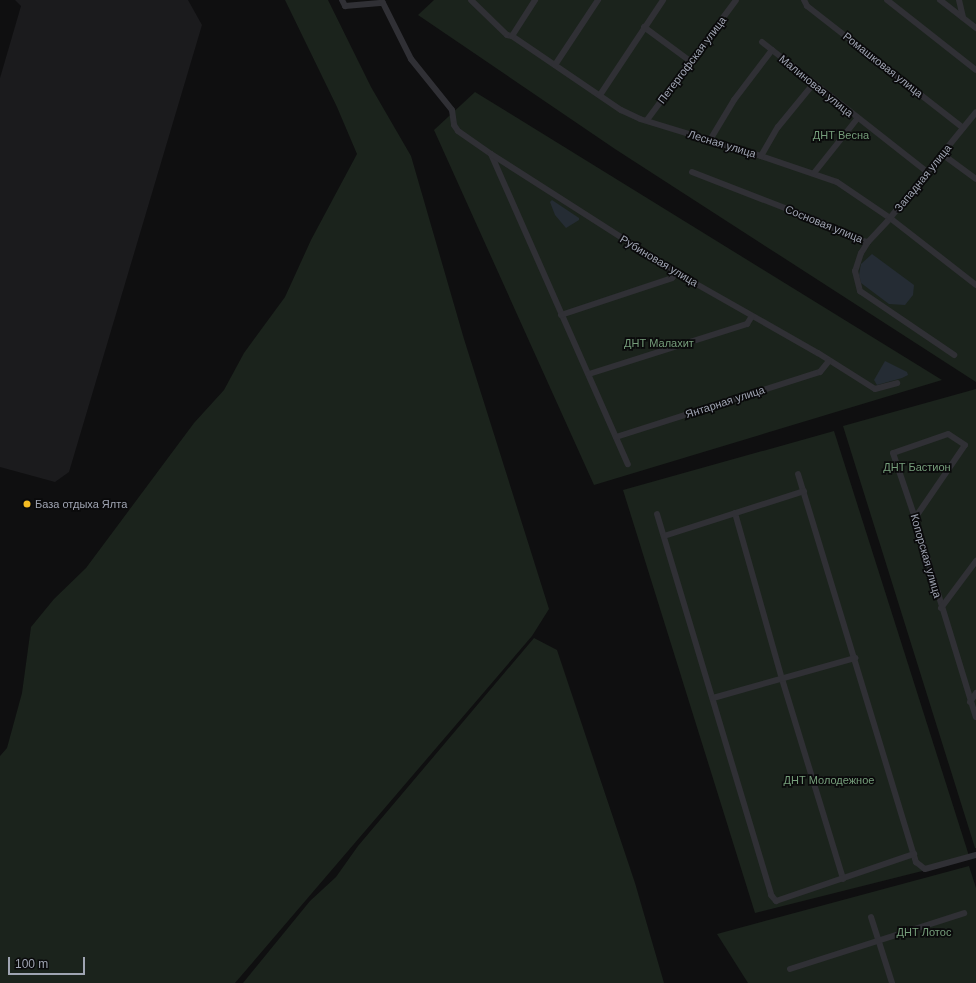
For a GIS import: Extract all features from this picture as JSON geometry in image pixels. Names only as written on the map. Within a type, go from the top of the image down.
[{"type":"street","name":"Лесная улица","points":[[470,0],[507,35],[512,36],[620,110],[640,119],[761,156],[837,182],[890,218],[976,285]]},
{"type":"street","points":[[512,36],[535,0]]},
{"type":"street","points":[[555,65],[598,0]]},
{"type":"street","points":[[600,96],[663,0]]},
{"type":"street","name":"Петергофская улица","points":[[647,120],[736,0]]},
{"type":"street","name":"Ромашковая улица","points":[[804,0],[807,6],[963,128]]},
{"type":"street","points":[[887,0],[976,70]]},
{"type":"street","points":[[940,0],[976,28]]},
{"type":"street","points":[[959,0],[963,18]]},
{"type":"street","points":[[343,3],[383,2]]},
{"type":"street","name":"Рубиновая улица","points":[[383,2],[411,59],[452,110],[454,125],[458,131],[491,154],[677,273],[875,389],[897,383]]},
{"type":"street","points":[[644,27],[690,61]]},
{"type":"street","name":"Малиновая улица","points":[[762,42],[857,119],[927,172]]},
{"type":"street","points":[[710,140],[734,100],[772,50]]},
{"type":"street","points":[[761,156],[778,128],[814,83]]},
{"type":"street","name":"Западная улица","points":[[868,242],[890,218],[976,112]]},
{"type":"street","points":[[814,173],[857,119]]},
{"type":"street","points":[[491,154],[628,464]]},
{"type":"street","points":[[942,154],[976,178]]},
{"type":"street","name":"Сосновая улица","points":[[692,172],[821,222],[857,240],[868,242],[861,253],[856,270],[860,291],[954,356]]},
{"type":"street","points":[[561,315],[672,278],[677,273]]},
{"type":"street","points":[[589,374],[746,324],[752,316]]},
{"type":"street","name":"Янтарная улица","points":[[616,437],[820,372],[829,361]]},
{"type":"street","name":"Копорская улица","points":[[915,518],[965,445],[948,434],[893,453],[915,518],[941,608],[976,717]]},
{"type":"street","points":[[798,474],[916,862],[925,869],[976,855]]},
{"type":"street","points":[[664,536],[804,491]]},
{"type":"street","points":[[734,513],[782,679],[843,879]]},
{"type":"street","points":[[657,514],[771,895],[776,901],[914,854]]},
{"type":"street","points":[[941,608],[976,561]]},
{"type":"street","points":[[713,698],[855,658]]},
{"type":"street","points":[[970,702],[976,693]]},
{"type":"street","points":[[790,969],[964,913]]},
{"type":"street","points":[[871,917],[892,983]]},
{"type":"shaded area","points":[[15,0],[188,0],[202,25],[69,472],[55,482],[0,467],[0,78],[21,6]]},
{"type":"shaded area","points":[[552,200],[579,218],[579,220],[566,228],[555,215],[550,202]]},
{"type":"shaded area","points":[[872,254],[914,285],[913,295],[905,305],[889,304],[861,283],[859,275],[861,264]]},
{"type":"shaded area","points":[[885,361],[907,372],[908,375],[877,385],[874,380]]},
{"type":"green space","points":[[285,0],[328,0],[371,87],[411,156],[464,339],[549,609],[532,636],[235,983],[0,983],[0,756],[7,748],[22,693],[31,627],[54,599],[86,568],[194,423],[224,390],[244,353],[285,297],[311,240],[357,154],[337,107]]},
{"type":"green space","name":"ДНТ Весна","points":[[434,0],[976,0],[976,382],[615,149],[418,15]]},
{"type":"green space","name":"ДНТ Малахит","points":[[475,92],[942,380],[594,485],[434,130]]},
{"type":"green space","name":"ДНТ Бастион","points":[[976,389],[976,848],[975,848],[843,426]]},
{"type":"green space","name":"ДНТ Молодежное","points":[[834,431],[970,859],[755,913],[623,490]]},
{"type":"green space","points":[[534,638],[557,650],[635,883],[664,983],[243,983],[310,901],[336,877],[358,846]]},
{"type":"green space","name":"ДНТ Лотос","points":[[969,866],[976,888],[976,983],[748,983],[717,934]]},
{"type":"place","name":"База отдыха Ялта","points":[[27,504]]}]
